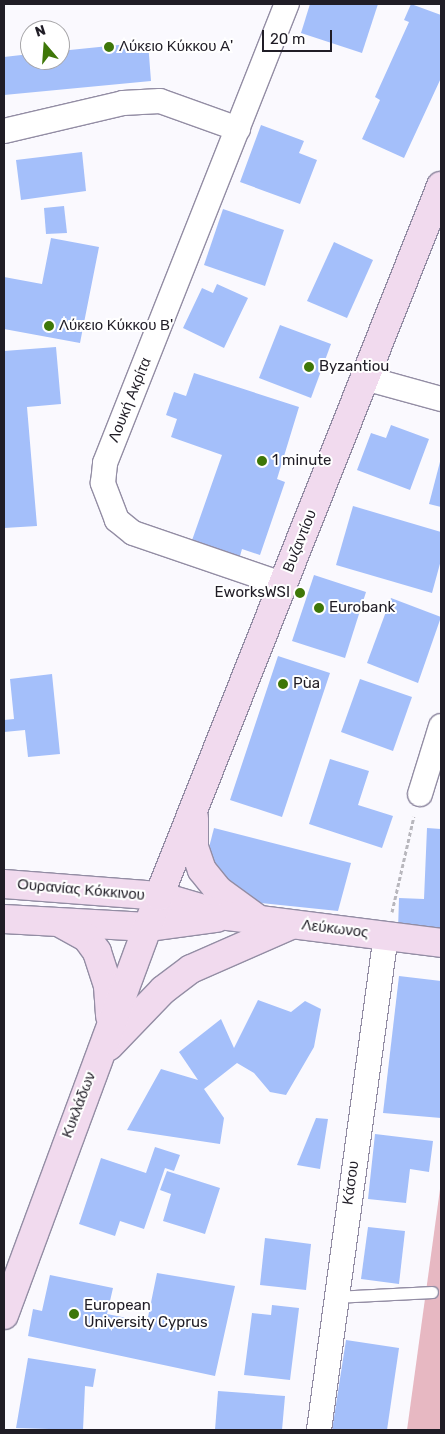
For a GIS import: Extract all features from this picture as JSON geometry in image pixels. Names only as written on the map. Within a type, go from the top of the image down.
[{"type":"main road","name":"Βυζαντίου","points":[[159,896],[441,186]]},
{"type":"main road","points":[[194,807],[194,847],[202,870],[218,890],[260,920]]},
{"type":"main road","name":"Ουρανίας Κόκκινου","points":[[4,884],[159,896]]},
{"type":"main road","name":"Λεύκωνος","points":[[159,896],[228,916],[441,943]]},
{"type":"main road","name":"Κυκλάδων","points":[[4,1315],[159,896]]},
{"type":"main road","name":"Λεύκωνος","points":[[148,927],[228,916]]},
{"type":"main road","name":"Ουρανίας Κόκκινου","points":[[4,919],[148,927]]},
{"type":"main road","points":[[60,923],[87,938],[97,952],[108,986],[111,1023]]},
{"type":"main road","points":[[96,1062],[135,1016],[188,972],[239,945],[295,924]]},
{"type":"street","name":"Λουκή Ακρίτα","points":[[282,584],[133,532],[117,520],[103,483],[105,463],[287,4]]},
{"type":"street","points":[[4,132],[123,103],[160,101],[238,129]]},
{"type":"street","points":[[365,378],[441,399]]},
{"type":"street","points":[[420,794],[441,726]]},
{"type":"street","name":"Κάσου","points":[[319,1430],[335,1297],[386,935]]},
{"type":"lane","points":[[335,1297],[432,1292]]},
{"type":"path","points":[[386,935],[420,794]]},
{"type":"shaded area","points":[[441,1182],[441,1430],[407,1430]]},
{"type":"building","points":[[310,4],[378,4],[362,53],[301,33]]},
{"type":"building","points":[[411,4],[441,15],[441,78],[404,158],[362,139],[380,100],[375,97],[409,22],[404,20]]},
{"type":"building","points":[[148,42],[151,81],[4,95],[4,57],[20,55],[20,70],[70,70],[70,50]]},
{"type":"building","points":[[261,125],[304,141],[299,153],[317,160],[300,204],[240,182]]},
{"type":"building","points":[[82,152],[86,191],[21,200],[16,160]]},
{"type":"building","points":[[64,206],[67,233],[46,234],[44,208]]},
{"type":"building","points":[[223,209],[284,230],[265,286],[204,265]]},
{"type":"building","points":[[51,238],[99,247],[80,343],[4,329],[4,277],[42,284]]},
{"type":"building","points":[[334,242],[373,260],[347,318],[307,301]]},
{"type":"building","points":[[217,284],[248,298],[224,348],[183,328],[202,288],[213,293]]},
{"type":"building","points":[[280,325],[331,344],[311,398],[259,378]]},
{"type":"building","points":[[56,347],[61,404],[27,407],[37,526],[4,528],[4,351]]},
{"type":"building","points":[[194,373],[299,407],[277,479],[285,482],[260,555],[242,549],[238,563],[190,546],[222,455],[171,437],[177,419],[166,415],[174,392],[186,396]]},
{"type":"building","points":[[391,425],[429,439],[410,490],[357,470],[371,433],[386,438]]},
{"type":"building","points":[[441,458],[441,507],[429,504]]},
{"type":"building","points":[[353,506],[441,532],[441,560],[432,593],[336,565]]},
{"type":"building","points":[[314,575],[366,592],[345,658],[292,641]]},
{"type":"building","points":[[391,598],[441,617],[418,683],[367,663]]},
{"type":"building","points":[[278,656],[330,673],[282,817],[230,800]]},
{"type":"building","points":[[52,674],[60,754],[28,757],[25,730],[4,732],[4,720],[14,719],[10,679]]},
{"type":"building","points":[[360,679],[412,697],[393,751],[341,732]]},
{"type":"building","points":[[330,759],[369,771],[358,805],[393,816],[382,848],[309,824]]},
{"type":"building","points":[[214,828],[351,863],[338,911],[261,903],[241,896],[205,863]]},
{"type":"building","points":[[427,828],[441,829],[441,932],[398,930],[399,898],[424,899]]},
{"type":"building","points":[[399,976],[441,981],[441,1118],[383,1113]]},
{"type":"building","points":[[258,1000],[291,1012],[305,1001],[321,1009],[314,1047],[286,1095],[270,1092],[254,1073],[237,1063],[204,1089],[224,1118],[220,1144],[127,1130],[161,1069],[198,1080],[179,1052],[221,1019],[234,1048]]},
{"type":"building","points":[[316,1118],[328,1119],[320,1169],[297,1165]]},
{"type":"building","points":[[375,1134],[433,1141],[429,1172],[410,1169],[406,1203],[368,1199]]},
{"type":"building","points":[[155,1147],[180,1155],[174,1171],[165,1168],[144,1229],[120,1221],[115,1236],[79,1224],[101,1158],[146,1173]]},
{"type":"building","points":[[167,1171],[220,1188],[205,1234],[163,1221],[171,1194],[160,1190]]},
{"type":"building","points":[[368,1227],[405,1231],[399,1284],[361,1279]]},
{"type":"building","points":[[265,1238],[311,1244],[306,1290],[260,1285]]},
{"type":"building","points":[[157,1273],[235,1286],[215,1376],[28,1336],[33,1309],[42,1311],[50,1275],[113,1288],[107,1314],[147,1322]]},
{"type":"building","points":[[272,1305],[299,1308],[290,1380],[244,1375],[252,1313],[271,1315]]},
{"type":"building","points":[[346,1340],[399,1348],[387,1430],[332,1430]]},
{"type":"building","points":[[28,1358],[96,1369],[93,1387],[85,1386],[83,1430],[16,1428]]},
{"type":"building","points":[[218,1391],[285,1396],[282,1430],[215,1430]]},
{"type":"place","name":"Λύκειο Κύκκου Α'","points":[[109,47]]},
{"type":"place","name":"Λύκειο Κύκκου Β'","points":[[49,326]]},
{"type":"place","name":"Byzantiou","points":[[309,367]]},
{"type":"place","name":"1 minute","points":[[262,461]]},
{"type":"place","name":"EworksWSI","points":[[300,593]]},
{"type":"place","name":"Eurobank","points":[[319,608]]},
{"type":"place","name":"Pùa","points":[[283,684]]},
{"type":"place","name":"European University Cyprus","points":[[74,1314]]}]
